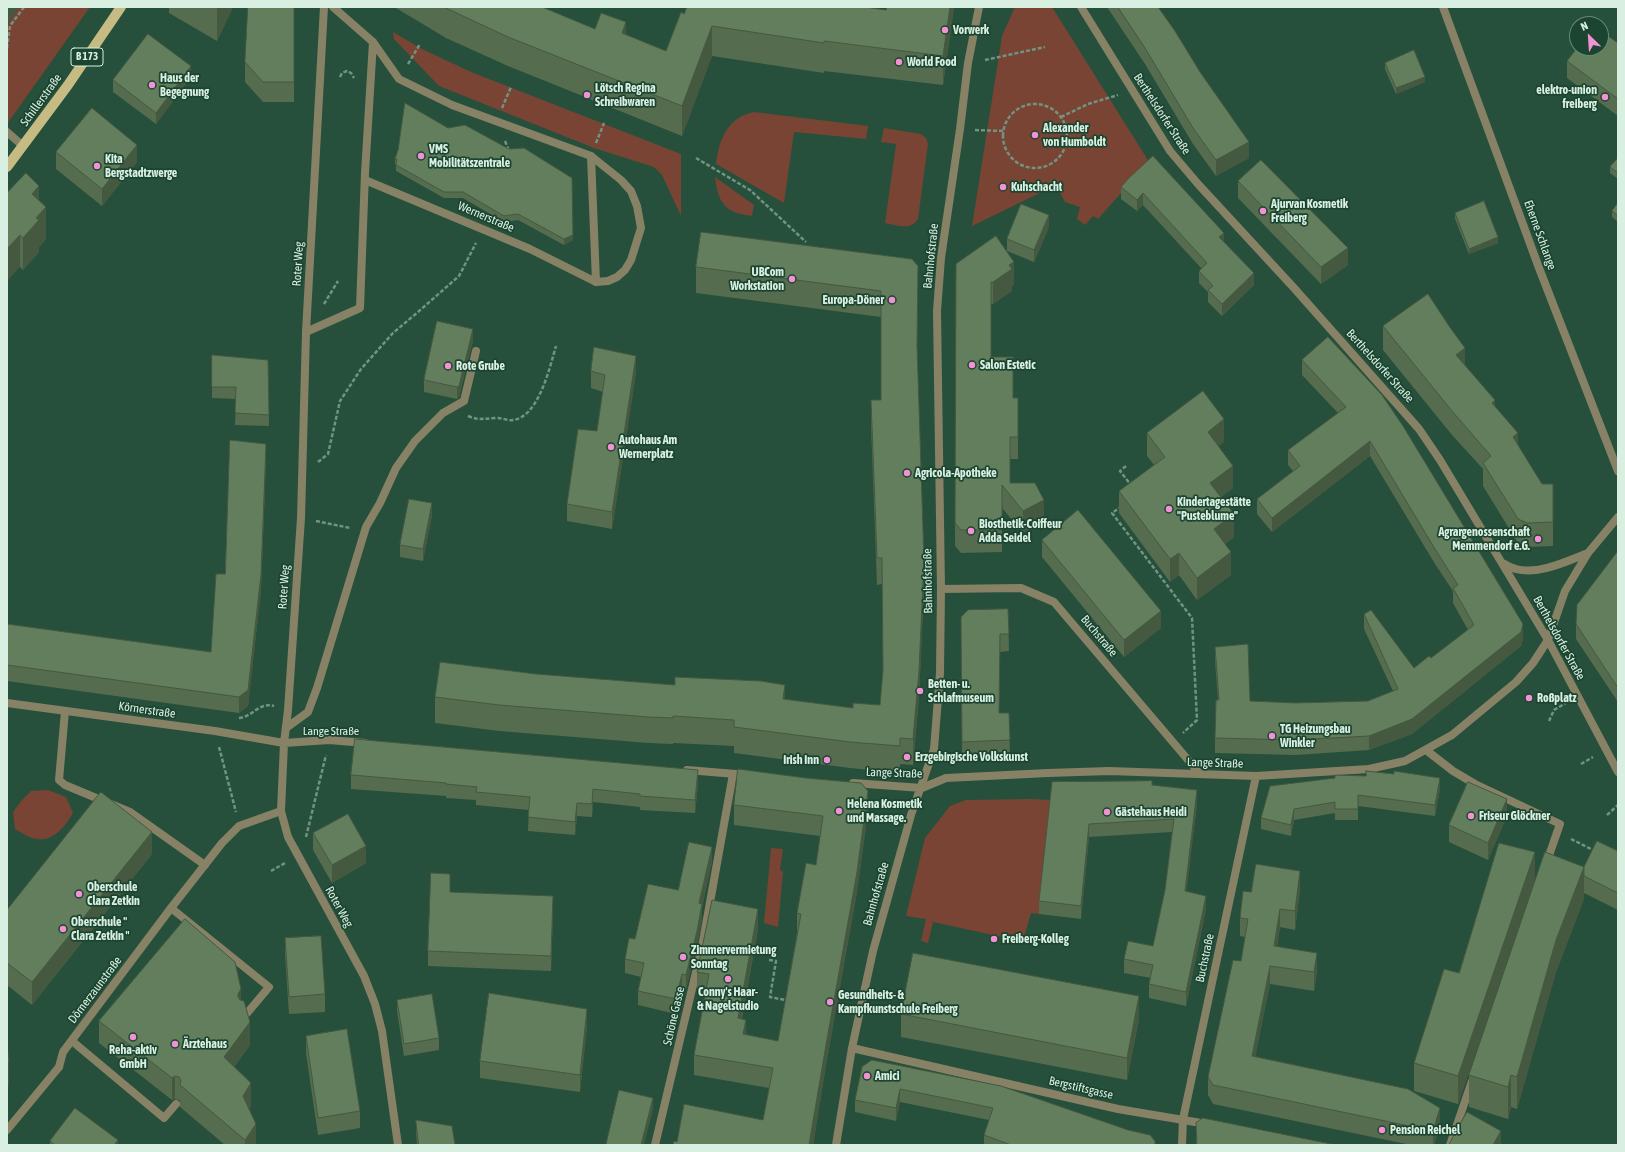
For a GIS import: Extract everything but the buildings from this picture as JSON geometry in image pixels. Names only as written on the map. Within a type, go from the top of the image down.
[{"type":"main road","name":"Schillerstraße","points":[[7,167],[68,86],[121,7]]},
{"type":"street","name":"Roter Weg","points":[[324,7],[306,332],[301,518],[284,743],[281,811],[288,837],[364,976],[375,1004],[382,1031],[398,1145]]},
{"type":"street","points":[[333,7],[374,42],[399,79],[452,105],[591,156],[622,180],[631,191],[637,206],[641,228],[631,260],[626,270],[617,277],[608,281],[596,282],[591,156]]},
{"type":"street","name":"Bahnhofstraße","points":[[836,1145],[852,1048],[873,950],[911,815],[922,788],[934,749],[940,673],[941,589],[937,311],[941,258],[968,63],[979,7]]},
{"type":"street","name":"Berthelsdorfer Straße","points":[[1081,7],[1170,151],[1419,429],[1440,460],[1548,640],[1618,772]]},
{"type":"street","name":"Eherne Schlange","points":[[1443,7],[1539,268],[1618,471]]},
{"type":"street","points":[[306,332],[360,308],[365,180],[374,42]]},
{"type":"street","points":[[7,132],[23,146]]},
{"type":"street","name":"Wernerstraße","points":[[365,180],[530,249],[596,282]]},
{"type":"street","points":[[286,728],[308,712],[318,688],[364,531],[380,503],[396,468],[415,441],[443,413],[464,401],[476,351]]},
{"type":"street","name":"Lange Straße","points":[[843,782],[922,788],[946,778],[1109,771],[1256,776],[1369,769],[1405,761],[1452,735],[1516,682],[1533,663],[1548,640],[1565,591],[1588,553],[1618,518]]},
{"type":"street","points":[[1502,563],[1518,569],[1532,570],[1549,567],[1588,553]]},
{"type":"street","name":"Buchstraße","points":[[941,589],[1021,588],[1054,602],[1200,774]]},
{"type":"street","name":"Körnerstraße","points":[[7,703],[215,731],[284,743]]},
{"type":"street","points":[[65,711],[59,780],[65,785],[130,812],[205,865]]},
{"type":"street","name":"Lange Straße","points":[[284,743],[329,740],[371,744]]},
{"type":"street","points":[[1426,750],[1453,771],[1475,784],[1560,824],[1544,869]]},
{"type":"street","points":[[678,769],[756,776]]},
{"type":"street","name":"Schöne Gasse","points":[[655,1145],[702,947],[733,774]]},
{"type":"street","name":"Buchstraße","points":[[1182,1145],[1183,1119],[1256,776]]},
{"type":"street","name":"Dörnerzaunstraße","points":[[7,1130],[59,1067],[63,1052],[72,1042],[171,908],[222,843],[239,826],[281,811]]},
{"type":"street","points":[[171,908],[269,987],[243,1018]]},
{"type":"street","points":[[72,1042],[164,1118],[176,1104]]},
{"type":"street","name":"Bergstiftsgasse","points":[[852,1048],[1118,1109],[1183,1119],[1214,1126]]},
{"type":"street","points":[[1450,1145],[1476,1070]]},
{"type":"path","points":[[7,48],[10,26],[24,7]]},
{"type":"path","points":[[399,79],[420,44]]},
{"type":"path","points":[[968,63],[1045,47]]},
{"type":"path","points":[[340,77],[342,73],[347,71],[351,73],[354,78]]},
{"type":"path","points":[[497,121],[511,87]]},
{"type":"path","points":[[1061,117],[1088,104],[1105,99]]},
{"type":"path","points":[[1036,103],[1049,106],[1061,117],[1067,134],[1065,147],[1062,153],[1053,163],[1040,168],[1027,167],[1015,161],[1006,151],[1003,131],[1004,124],[1012,113],[1023,106],[1036,103]]},
{"type":"path","points":[[591,156],[604,123]]},
{"type":"path","points":[[960,129],[1003,131]]},
{"type":"path","points":[[696,158],[750,190],[806,242]]},
{"type":"path","points":[[302,474],[328,454],[340,401],[360,369],[393,332],[459,276],[483,229]]},
{"type":"path","points":[[452,408],[474,419],[485,420],[499,418],[514,420],[525,414],[545,386],[556,346]]},
{"type":"path","points":[[1126,466],[1120,471],[1133,488]]},
{"type":"path","points":[[1125,504],[1112,513],[1192,618],[1197,720],[1173,742]]},
{"type":"path","points":[[320,522],[364,531]]},
{"type":"path","points":[[1549,721],[1554,710],[1578,696]]},
{"type":"path","points":[[297,855],[307,836],[329,740]]},
{"type":"path","points":[[1606,815],[1618,805]]},
{"type":"path","points":[[1560,824],[1570,838],[1597,852]]},
{"type":"path","points":[[769,960],[776,961],[770,997],[785,1000]]},
{"type":"shaded area","points":[[19,7],[90,7],[7,124],[7,25]]},
{"type":"shaded area","points":[[1015,7],[1052,7],[1151,165],[1129,184],[1098,219],[1093,216],[1085,225],[1077,219],[1080,207],[1065,202],[1056,185],[972,226],[1002,36]]},
{"type":"shaded area","points":[[393,32],[422,49],[471,72],[681,154],[681,216],[662,175],[654,167],[594,148],[439,86],[394,39]]},
{"type":"shaded area","points":[[754,112],[868,126],[866,139],[794,132],[784,203],[716,164],[722,138],[726,130],[738,119]]},
{"type":"shaded area","points":[[884,128],[921,134],[926,138],[928,144],[918,219],[911,225],[898,226],[885,223],[896,144],[881,142]]},
{"type":"shaded area","points":[[715,177],[754,205],[752,216],[743,215],[725,206],[718,194]]},
{"type":"shaded area","points":[[48,790],[66,797],[73,813],[66,824],[57,833],[46,839],[32,838],[15,829],[13,812],[22,800],[31,791]]},
{"type":"shaded area","points":[[966,800],[1051,800],[1039,914],[1031,913],[1024,937],[1016,940],[933,922],[928,943],[921,941],[926,919],[906,916],[925,838],[950,806]]},
{"type":"shaded area","points":[[771,848],[783,849],[780,870],[783,872],[778,927],[764,923]]},
{"type":"place","name":"Vorwerk","points":[[945,30]]},
{"type":"place","name":"World Food","points":[[899,62]]},
{"type":"place","name":"Haus der Begegnung","points":[[152,85]]},
{"type":"place","name":"Lötsch Regina Schreibwaren","points":[[587,95]]},
{"type":"place","name":"elektro-union freiberg","points":[[1605,97]]},
{"type":"place","name":"Alexander von Humboldt","points":[[1035,135]]},
{"type":"place","name":"VMS Mobilitätszentrale","points":[[421,156]]},
{"type":"place","name":"Kita Bergstadtzwerge","points":[[97,166]]},
{"type":"place","name":"Kuhschacht","points":[[1003,187]]},
{"type":"place","name":"Ajurvan Kosmetik Freiberg","points":[[1263,211]]},
{"type":"place","name":"UBCom Workstation","points":[[792,279]]},
{"type":"place","name":"Europa-Döner","points":[[892,300]]},
{"type":"place","name":"Salon Estetic","points":[[972,365]]},
{"type":"place","name":"Rote Grube","points":[[448,366]]},
{"type":"place","name":"Autohaus Am Wernerplatz","points":[[611,447]]},
{"type":"place","name":"Agricola-Apotheke","points":[[907,473]]},
{"type":"place","name":"Kindertagestätte \"Pusteblume\"","points":[[1169,509]]},
{"type":"place","name":"Biosthetik-Coiffeur Adda Seidel","points":[[971,531]]},
{"type":"place","name":"Agrargenossenschaft Memmendorf e.G.","points":[[1538,539]]},
{"type":"place","name":"Betten- u. Schlafmuseum","points":[[920,691]]},
{"type":"place","name":"Roßplatz","points":[[1529,698]]},
{"type":"place","name":"TG Heizungsbau Winkler","points":[[1272,736]]},
{"type":"place","name":"Erzgebirgische Volkskunst","points":[[907,757]]},
{"type":"place","name":"Irish Inn","points":[[827,760]]},
{"type":"place","name":"Helena Kosmetik und Massage.","points":[[839,811]]},
{"type":"place","name":"Gästehaus Heidi","points":[[1107,812]]},
{"type":"place","name":"Friseur Glöckner","points":[[1471,816]]},
{"type":"place","name":"Oberschule Clara Zetkin","points":[[79,894]]},
{"type":"place","name":"Oberschule \" Clara Zetkin \"","points":[[63,929]]},
{"type":"place","name":"Freiberg-Kolleg","points":[[994,939]]},
{"type":"place","name":"Zimmervermietung Sonntag","points":[[683,957]]},
{"type":"place","name":"Conny's Haar- & Nagelstudio","points":[[728,979]]},
{"type":"place","name":"Gesundheits- & Kampfkunstschule Freiberg","points":[[830,1002]]},
{"type":"place","name":"Reha-aktiv GmbH","points":[[133,1037]]},
{"type":"place","name":"Ärztehaus","points":[[175,1044]]},
{"type":"place","name":"Amici","points":[[867,1076]]},
{"type":"place","name":"Pension Reichel","points":[[1382,1130]]}]
